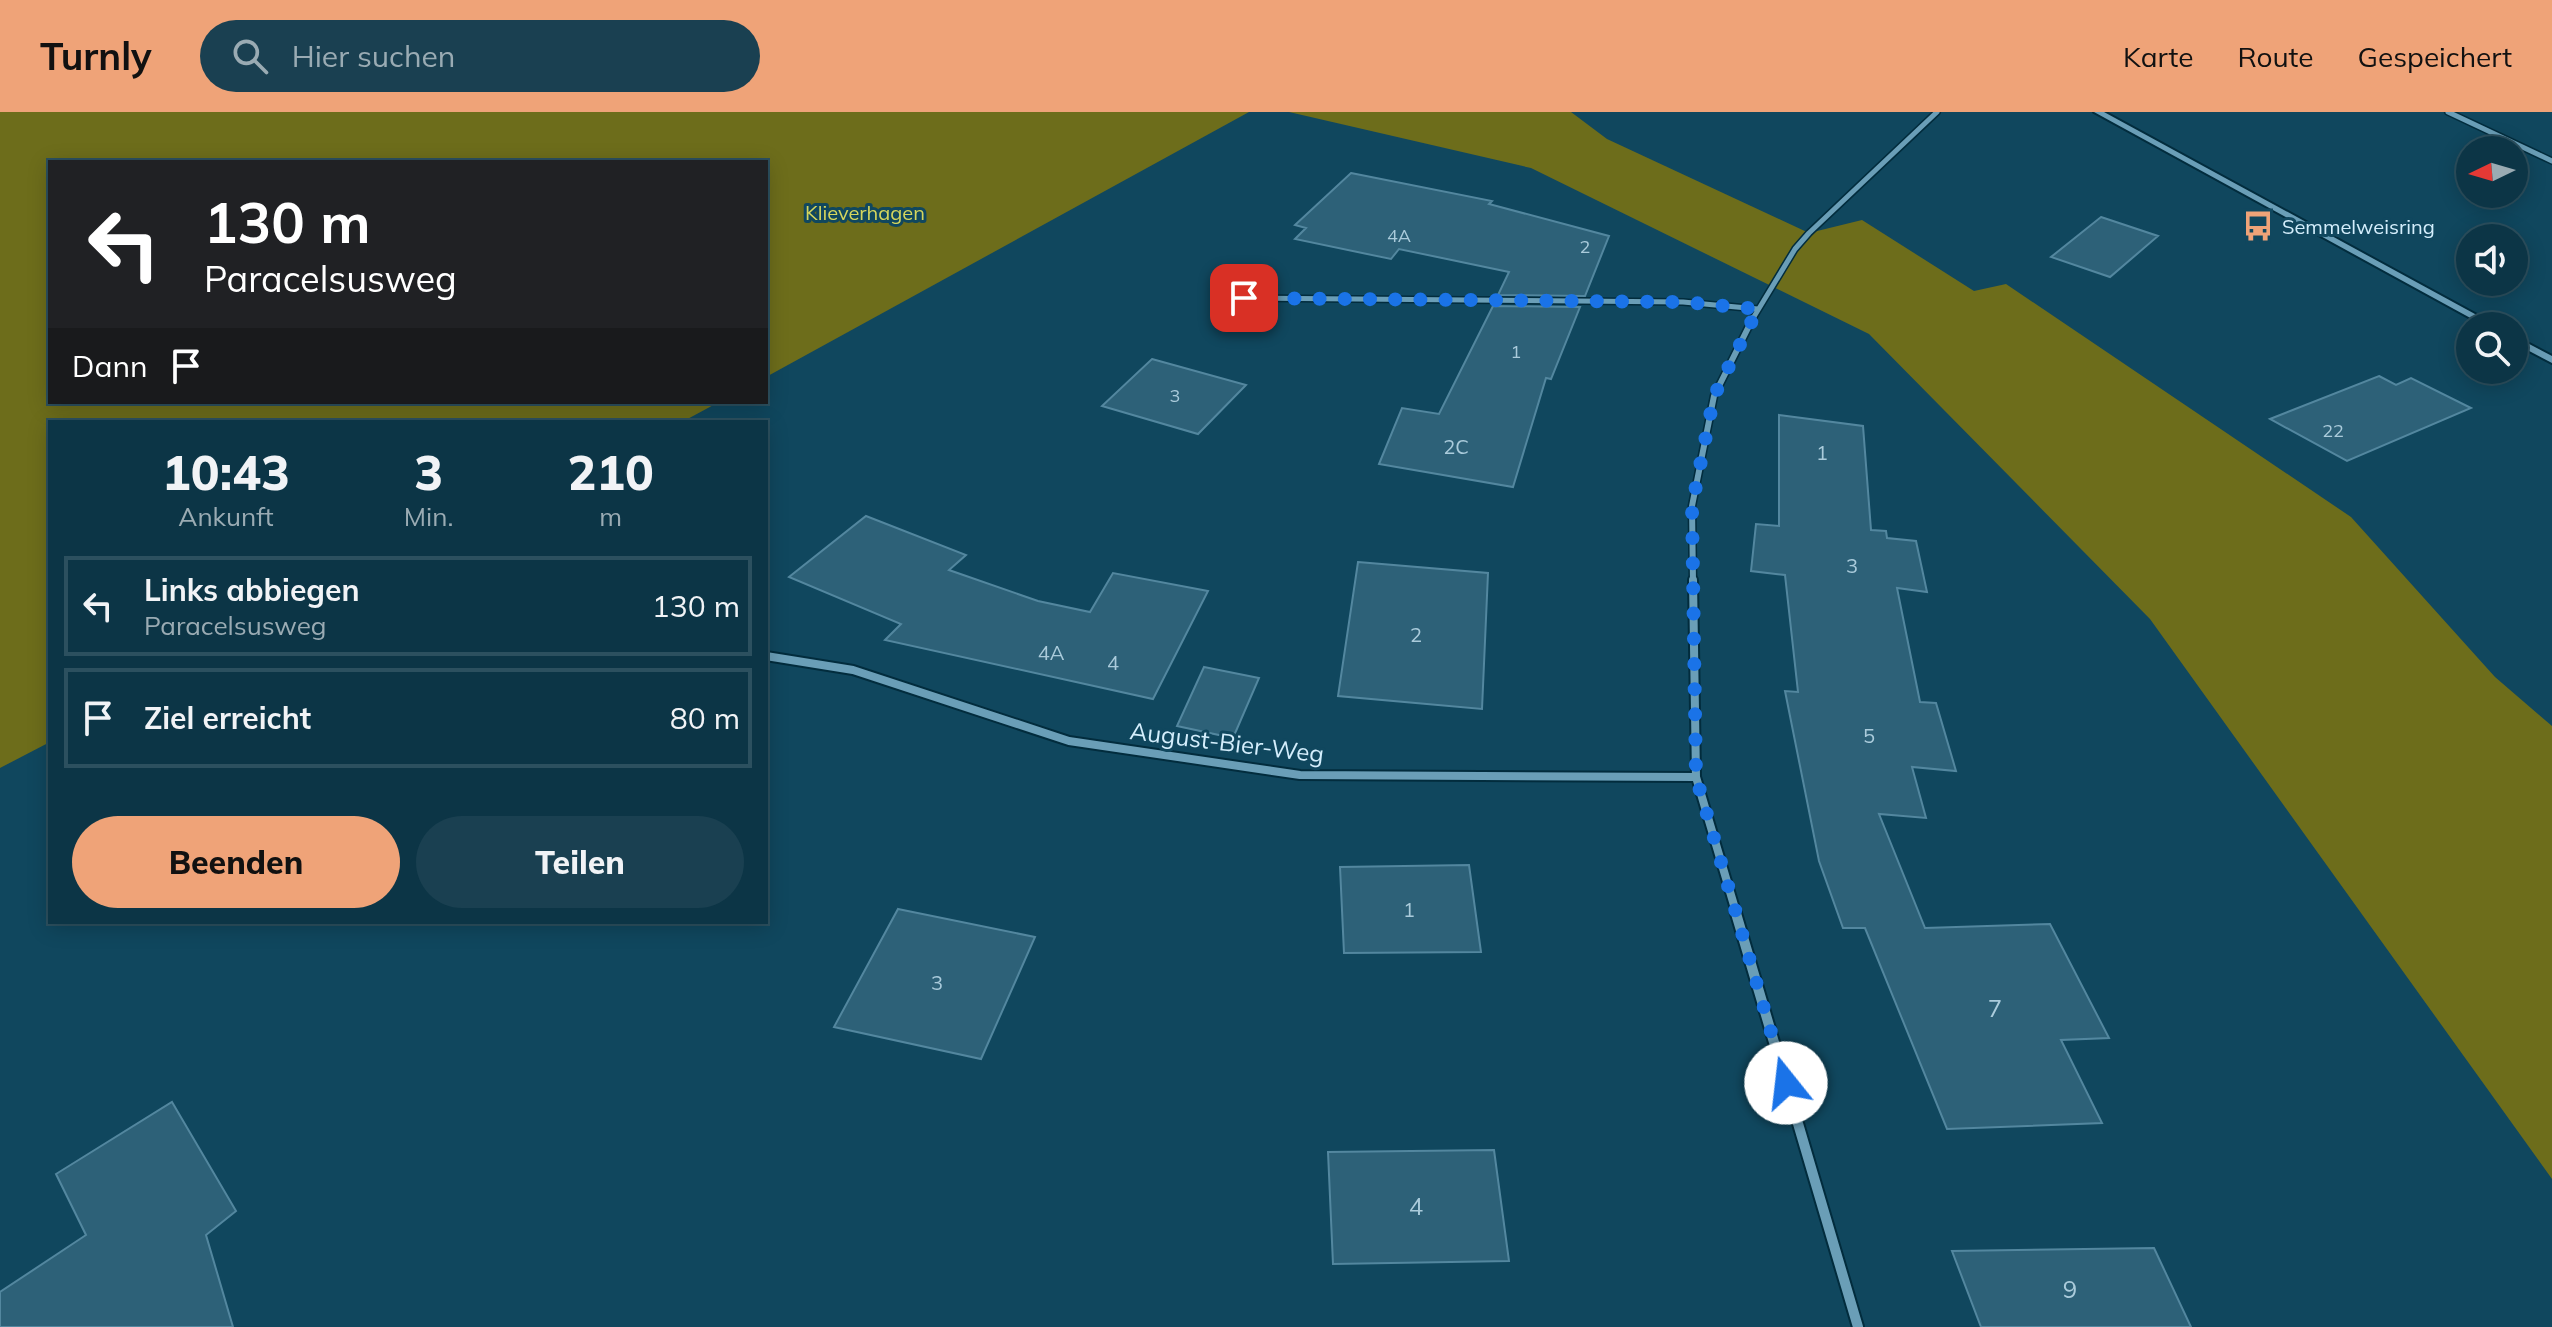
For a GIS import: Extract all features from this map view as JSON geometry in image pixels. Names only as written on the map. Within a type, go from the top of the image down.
[{"type":"street","points":[[1858,1327],[1696,777],[1692,506],[1714,396],[1758,309],[1795,249],[1937,112]]},
{"type":"street","points":[[2098,112],[2466,312]]},
{"type":"street","points":[[2448,112],[2552,161]]},
{"type":"street","points":[[1244,298],[1683,302],[1758,309]]},
{"type":"street","points":[[2528,347],[2552,360]]},
{"type":"street","name":"August-Bier-Weg","points":[[768,656],[853,670],[1069,741],[1300,775],[1696,777]]},
{"type":"green space","name":"Klieverhagen","points":[[0,112],[1249,112],[768,376],[768,160],[48,160],[48,404],[715,404],[686,420],[48,420],[48,743],[0,768]]},
{"type":"green space","points":[[1289,112],[1571,112],[1607,139],[1809,233],[1862,220],[1974,291],[2006,284],[2351,517],[2495,677],[2552,726],[2552,1179],[2150,619],[1869,334],[1531,168]]},
{"type":"building","points":[[1351,173],[1492,201],[1489,204],[1609,236],[1585,296],[1498,295],[1509,272],[1399,249],[1391,259],[1295,239],[1306,228],[1295,225]]},
{"type":"building","points":[[2101,217],[2158,236],[2110,277],[2051,257]]},
{"type":"building","points":[[1493,306],[1580,307],[1551,379],[1546,378],[1513,487],[1379,464],[1402,408],[1439,414]]},
{"type":"building","points":[[1152,359],[1246,385],[1198,434],[1102,406]]},
{"type":"building","points":[[2379,376],[2396,385],[2411,378],[2471,408],[2347,461],[2270,419]]},
{"type":"building","points":[[1779,415],[1863,426],[1871,530],[1886,531],[1887,538],[1916,541],[1927,592],[1897,588],[1920,702],[1936,703],[1956,771],[1912,767],[1926,818],[1879,814],[1925,928],[2050,924],[2109,1038],[2061,1040],[2102,1123],[1947,1129],[1865,928],[1843,928],[1819,861],[1785,691],[1798,692],[1785,575],[1751,571],[1756,524],[1779,526]]},
{"type":"building","points":[[866,516],[966,555],[949,570],[1038,601],[1090,612],[1113,573],[1208,591],[1153,699],[885,640],[901,624],[789,577]]},
{"type":"building","points":[[1358,562],[1488,573],[1482,709],[1338,696]]},
{"type":"building","points":[[1204,667],[1259,678],[1233,738],[1177,726]]},
{"type":"building","points":[[1469,865],[1481,952],[1344,953],[1340,867]]},
{"type":"building","points":[[898,909],[1035,937],[981,1059],[834,1027]]},
{"type":"building","points":[[172,1102],[236,1211],[206,1235],[233,1327],[0,1327],[0,1292],[86,1235],[56,1174]]},
{"type":"building","points":[[1494,1150],[1509,1261],[1333,1264],[1328,1152]]},
{"type":"building","points":[[2154,1248],[2191,1327],[1981,1327],[1952,1251]]},
{"type":"place","name":"Semmelweisring","points":[[2258,226]]},
{"type":"route","points":[[1244,298],[1683,302],[1758,309],[1714,396],[1692,506],[1696,777],[1786,1083]]}]
